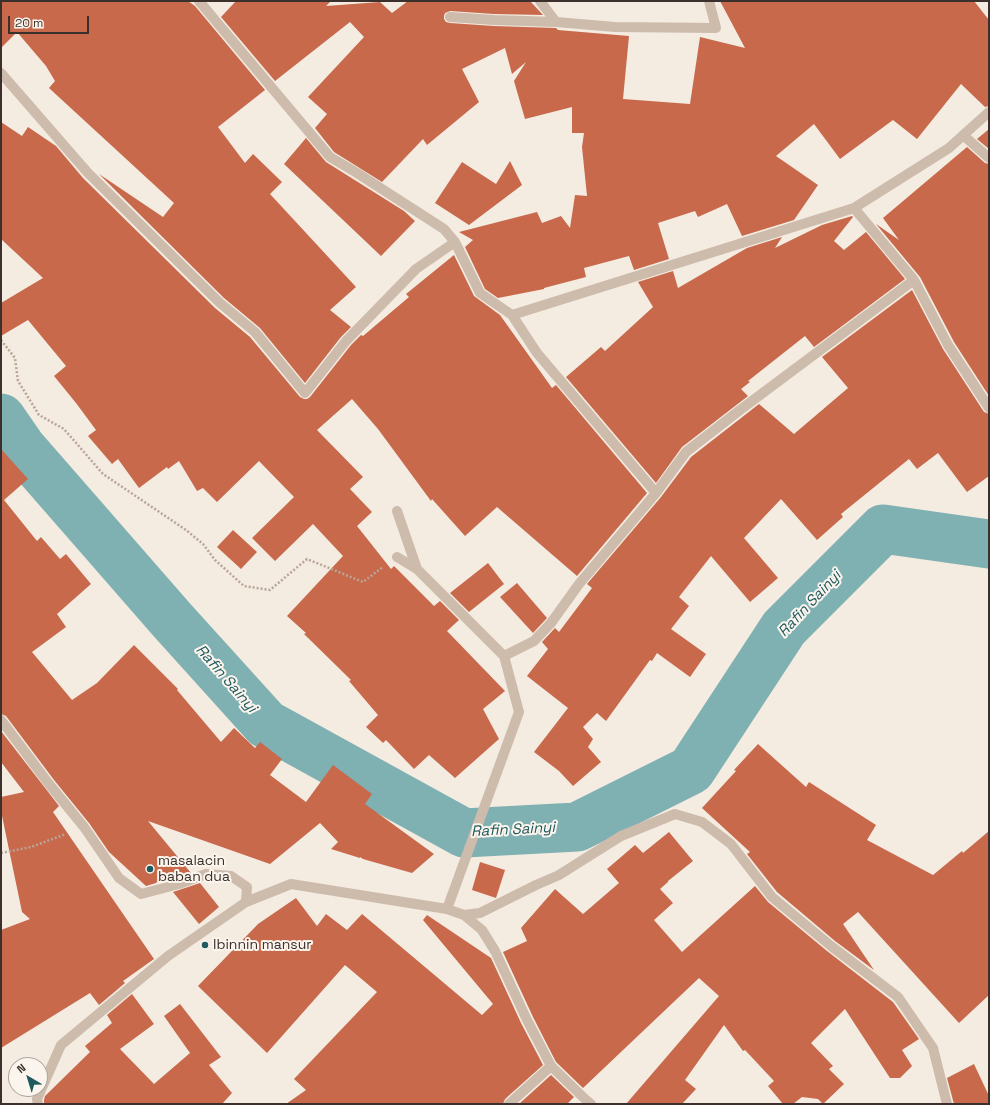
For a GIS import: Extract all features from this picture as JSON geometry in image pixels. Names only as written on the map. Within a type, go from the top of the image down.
[{"type":"street","points":[[199,1],[330,157],[444,229],[455,242],[480,293],[512,315],[537,353],[656,493]]},
{"type":"street","points":[[540,1],[556,22]]},
{"type":"street","points":[[450,16],[616,27],[716,28],[709,1]]},
{"type":"street","points":[[1,73],[88,173],[220,303],[255,332],[305,393],[346,341],[416,268],[455,242]]},
{"type":"street","points":[[512,315],[854,208],[949,148],[989,112]]},
{"type":"street","points":[[962,135],[989,158]]},
{"type":"street","points":[[854,208],[914,280],[948,345],[989,408]]},
{"type":"street","points":[[504,656],[534,641],[551,623],[579,584],[656,493],[686,452],[914,280]]},
{"type":"street","points":[[397,511],[417,569]]},
{"type":"street","points":[[397,557],[417,569],[504,656],[519,712],[447,909]]},
{"type":"street","points":[[1,720],[84,828],[119,878],[141,894],[179,884],[206,874],[231,876],[246,887],[246,902]]},
{"type":"street","points":[[464,915],[480,913],[559,875],[621,836],[675,814],[702,822],[731,844],[772,897],[898,997],[933,1048],[947,1104]]},
{"type":"street","points":[[38,1104],[37,1098],[61,1045],[168,956],[246,902],[291,884],[447,909],[464,915],[482,930],[495,951],[527,1020],[551,1066],[591,1104]]},
{"type":"street","points":[[509,1104],[551,1066]]},
{"type":"path","points":[[1,340],[15,358],[18,381],[39,415],[64,429],[103,474],[186,530],[203,544],[215,560],[244,586],[270,590],[307,559],[363,582],[397,557]]},
{"type":"path","points":[[1,852],[31,847],[84,828]]},
{"type":"building","points":[[1,1],[188,1],[195,6],[265,90],[218,127],[245,163],[253,154],[282,182],[270,194],[356,287],[330,310],[351,327],[341,337],[305,383],[260,328],[224,298],[99,174],[163,217],[174,203],[49,88],[55,81],[46,66],[17,32],[1,48]]},
{"type":"building","points":[[236,1],[331,1],[326,6],[380,2],[392,13],[408,1],[530,1],[543,15],[450,11],[445,13],[444,19],[446,22],[450,23],[556,28],[558,30],[629,36],[623,99],[690,104],[700,37],[745,48],[720,1],[974,1],[989,20],[989,106],[985,107],[961,84],[917,139],[893,120],[840,159],[814,124],[776,156],[818,185],[794,220],[742,236],[727,204],[698,217],[695,211],[658,223],[669,259],[634,270],[629,256],[584,268],[586,277],[544,289],[498,298],[485,289],[465,247],[473,240],[459,232],[537,212],[542,223],[561,216],[570,228],[575,195],[587,196],[582,147],[584,133],[572,133],[572,107],[525,119],[514,81],[526,62],[512,74],[505,48],[462,69],[479,102],[427,145],[423,139],[382,182],[334,152],[315,128],[327,114],[308,97],[364,37],[350,22],[275,81],[221,17]]},
{"type":"building","points":[[1,122],[22,136],[28,127],[56,146],[83,178],[215,308],[250,337],[300,397],[304,399],[310,397],[351,345],[361,335],[363,336],[409,297],[406,294],[454,255],[474,296],[500,315],[552,388],[556,385],[647,493],[577,576],[497,507],[465,536],[432,499],[431,501],[378,429],[352,399],[317,430],[363,477],[350,489],[372,512],[357,526],[391,569],[394,566],[434,606],[440,601],[459,620],[447,631],[505,691],[483,709],[499,739],[455,778],[429,755],[414,769],[386,740],[383,743],[366,727],[378,715],[349,681],[351,680],[304,634],[306,633],[287,616],[343,556],[313,524],[275,561],[252,538],[294,497],[259,461],[217,502],[203,488],[197,491],[179,461],[168,469],[167,467],[139,488],[118,459],[112,464],[88,436],[96,430],[54,376],[66,366],[28,320],[1,336],[1,303],[43,278],[1,239]]},
{"type":"building","points":[[989,129],[989,149],[977,139]]},
{"type":"building","points":[[306,138],[326,162],[404,211],[415,221],[381,256],[284,164]]},
{"type":"building","points":[[967,147],[985,163],[989,164],[989,396],[954,342],[920,277],[876,224],[899,240],[883,218]]},
{"type":"building","points":[[510,161],[522,185],[469,225],[435,203],[462,162],[496,184]]},
{"type":"building","points":[[852,216],[853,217],[834,241],[844,250],[866,232],[905,279],[814,347],[805,336],[748,381],[750,382],[741,389],[748,396],[682,447],[656,483],[566,377],[601,347],[605,351],[653,307],[638,282],[673,271],[678,288],[747,248],[782,237],[775,248],[822,225]]},
{"type":"building","points":[[912,290],[943,349],[984,412],[989,414],[989,476],[967,492],[938,453],[917,469],[909,459],[841,514],[843,517],[817,540],[781,499],[744,538],[778,578],[750,602],[711,556],[679,597],[689,606],[671,629],[706,654],[690,677],[657,653],[652,661],[650,660],[606,721],[597,713],[583,727],[593,739],[588,747],[601,762],[573,786],[559,771],[534,752],[568,708],[527,676],[548,649],[542,642],[555,628],[559,632],[592,588],[587,584],[661,497],[691,457],[759,404],[794,434],[848,388],[822,357]]},
{"type":"building","points":[[1,449],[28,479],[4,500],[37,541],[41,537],[60,559],[66,554],[91,584],[57,614],[66,627],[32,652],[72,700],[97,683],[134,645],[178,689],[177,690],[221,742],[234,728],[255,748],[260,742],[282,759],[270,775],[306,802],[333,765],[372,794],[365,804],[434,854],[412,873],[331,849],[338,842],[320,823],[270,864],[148,821],[191,873],[164,881],[161,878],[156,883],[146,886],[109,852],[89,823],[54,780],[6,716],[1,714]]},
{"type":"building","points":[[233,530],[257,552],[241,569],[217,547]]},
{"type":"building","points":[[488,563],[504,584],[469,612],[450,593]]},
{"type":"building","points":[[517,583],[547,618],[533,633],[500,597]]},
{"type":"building","points":[[1,731],[59,806],[53,812],[154,959],[123,981],[125,983],[99,1005],[90,993],[1,1048],[1,930],[30,919],[22,912],[1,811],[1,797],[24,792],[1,762]]},
{"type":"building","points":[[758,744],[806,787],[809,782],[876,825],[867,840],[933,875],[962,851],[963,853],[989,831],[989,995],[959,1023],[858,912],[843,924],[874,970],[835,941],[777,892],[747,854],[750,852],[702,808],[736,771],[734,770]]},
{"type":"building","points":[[669,832],[693,861],[660,889],[673,903],[654,920],[682,952],[755,886],[768,902],[827,951],[893,1002],[919,1039],[902,1050],[912,1066],[900,1078],[890,1078],[845,1009],[811,1043],[833,1066],[829,1069],[844,1084],[823,1104],[818,1099],[802,1097],[793,1104],[783,1104],[768,1086],[774,1081],[745,1050],[743,1051],[724,1025],[685,1080],[696,1089],[682,1104],[626,1104],[719,996],[699,978],[583,1088],[556,1062],[503,952],[527,941],[521,928],[555,889],[583,914],[619,883],[607,869],[635,845],[643,853]]},
{"type":"building","points":[[480,862],[505,870],[496,898],[472,890]]},
{"type":"building","points":[[200,883],[219,907],[199,924],[173,892]]},
{"type":"building","points":[[296,898],[317,926],[326,914],[347,930],[362,914],[482,1015],[493,1004],[423,920],[427,915],[491,958],[521,1023],[543,1065],[505,1099],[503,1104],[286,1104],[306,1090],[294,1079],[377,992],[345,965],[267,1053],[198,986],[258,924]]},
{"type":"building","points":[[132,994],[154,1024],[120,1049],[154,1084],[190,1053],[164,1016],[180,1004],[221,1057],[209,1065],[232,1093],[222,1104],[44,1104],[45,1097],[48,1097],[48,1093],[90,1052],[85,1046],[112,1023],[107,1015]]},
{"type":"building","points":[[974,1064],[989,1096],[989,1104],[954,1104],[947,1078]]},
{"type":"building","points":[[551,1075],[574,1097],[567,1104],[519,1104]]},
{"type":"waterway","name":"Rafin Sainyi","points":[[1,418],[21,447],[172,620],[266,724],[464,833],[577,827],[691,770],[784,628],[883,529],[989,544]]},
{"type":"place","name":"masalacin baban dua","points":[[150,869]]},
{"type":"place","name":"Ibinnin mansur","points":[[205,945]]}]
